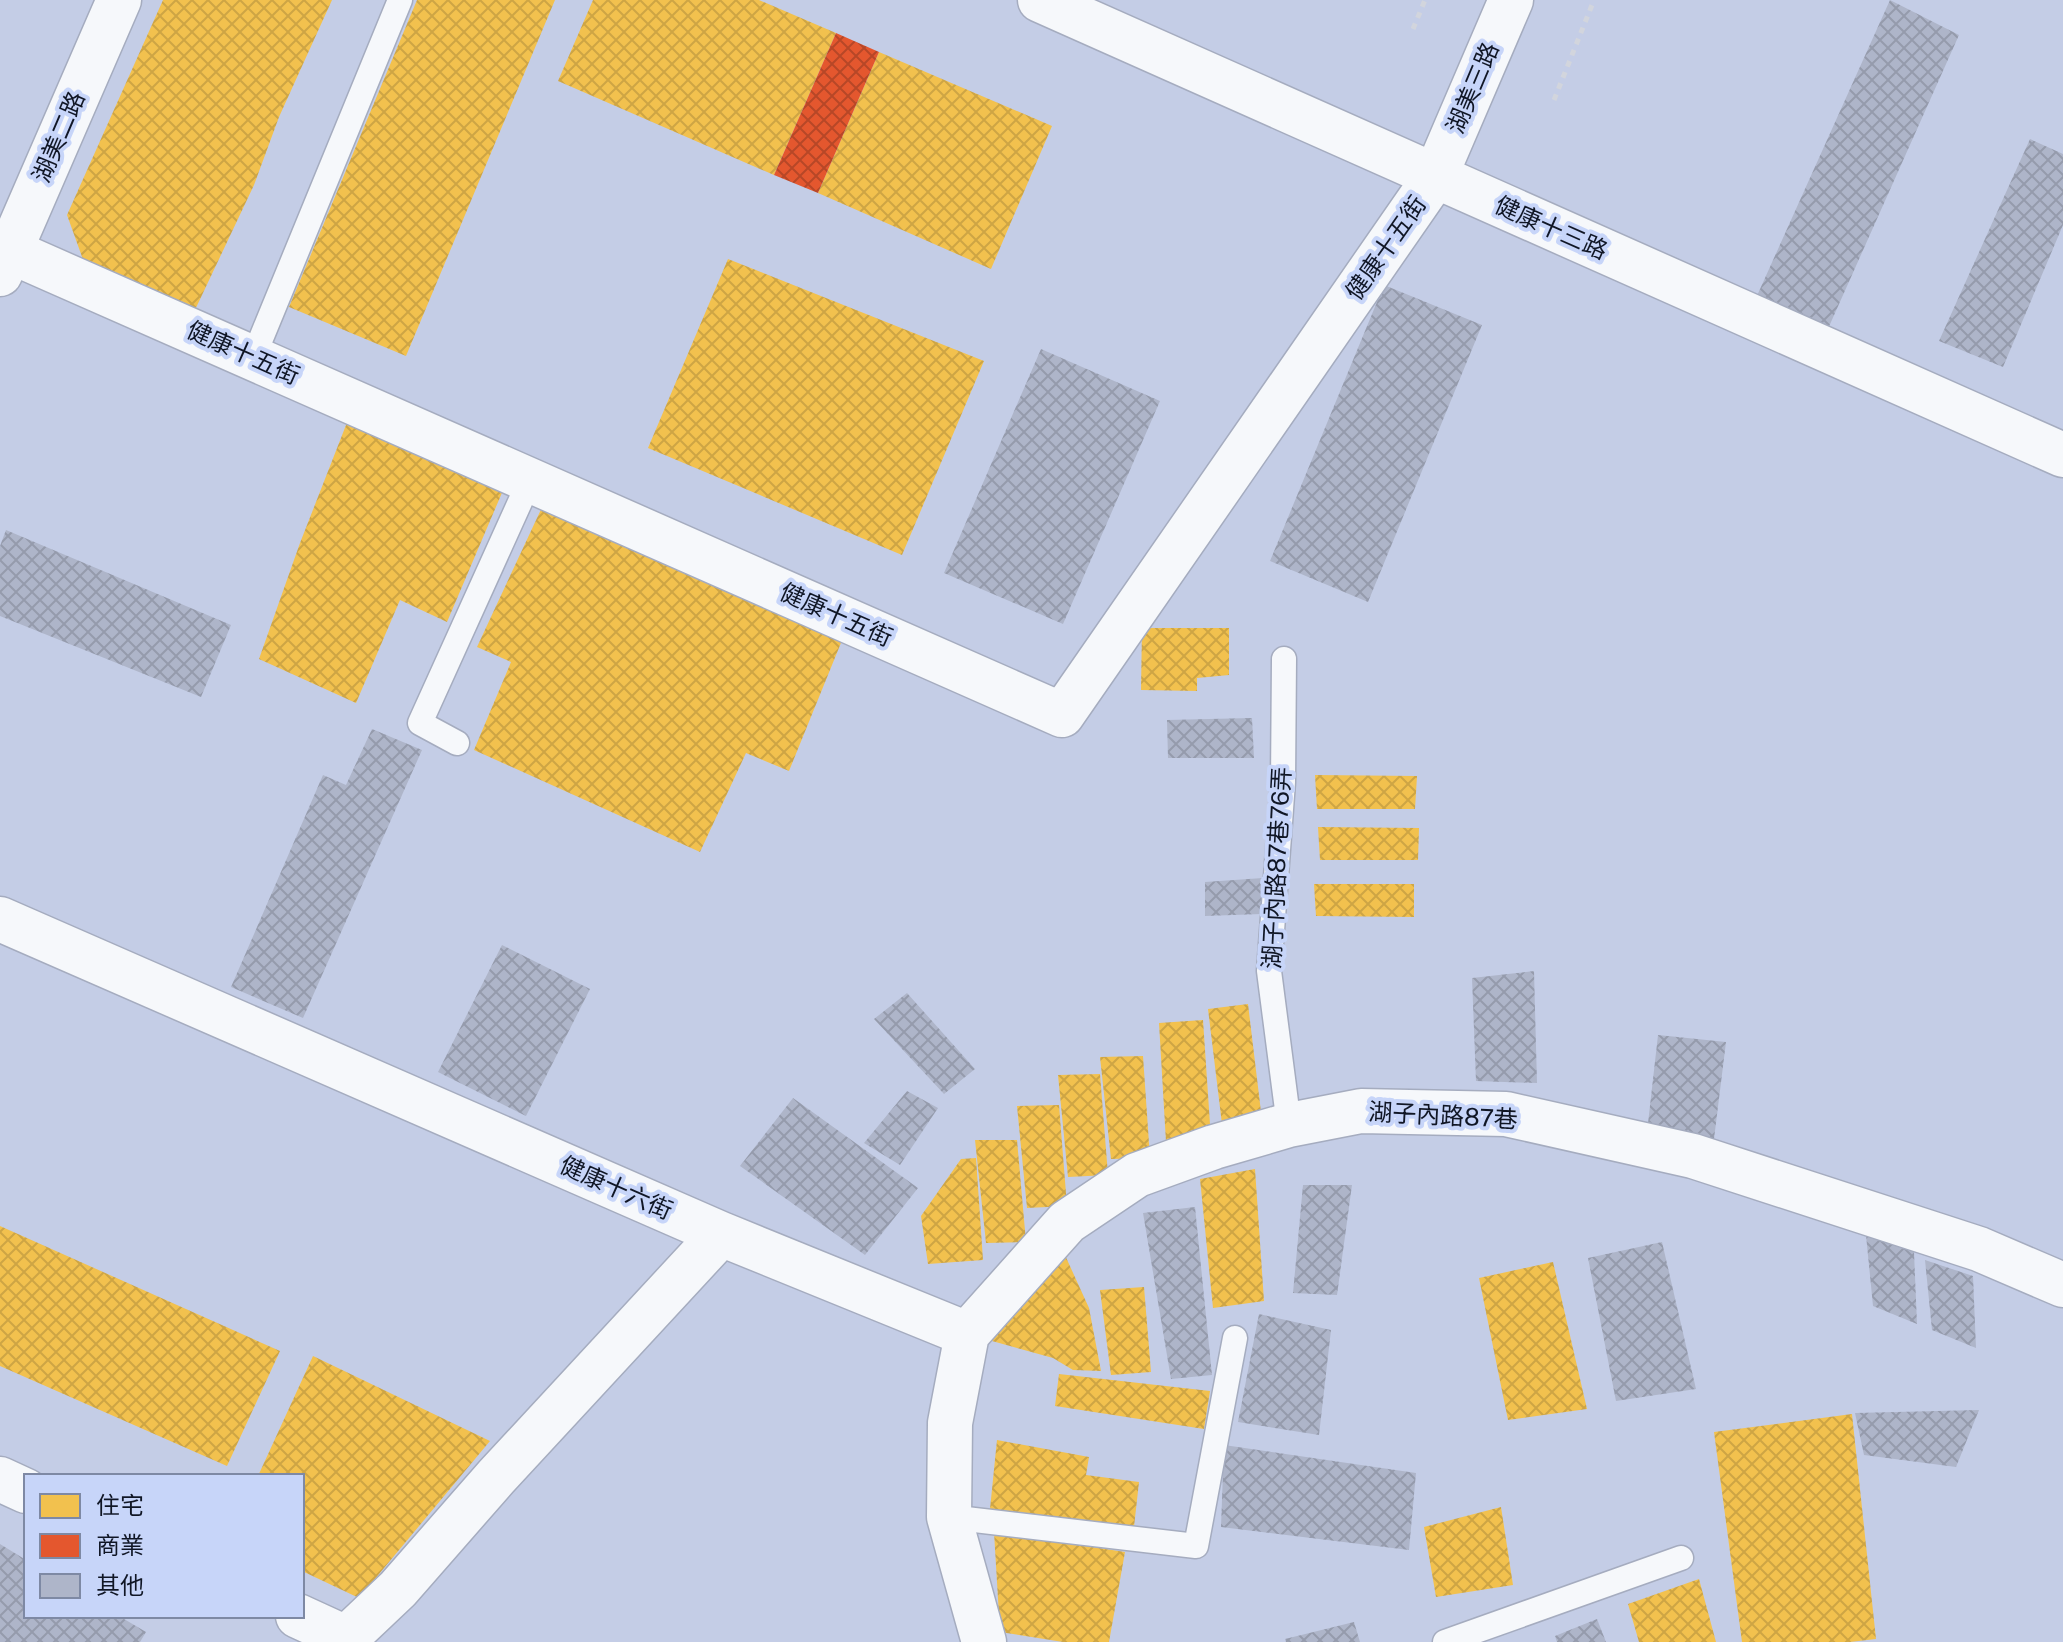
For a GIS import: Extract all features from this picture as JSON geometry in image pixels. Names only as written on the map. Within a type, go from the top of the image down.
[{"type":"street","name":"湖美二路","points":[[5,263],[119,0]]},
{"type":"street","name":"健康十三路","points":[[1040,0],[2063,455]]},
{"type":"street","name":"湖美三路","points":[[1435,177],[1511,0]]},
{"type":"street","name":"健康十五街","points":[[5,263],[253,358],[1062,715],[1435,177]]},
{"type":"street","name":"健康十六街","points":[[0,919],[721,1234],[967,1334]]},
{"type":"street","name":"湖子內路87巷","points":[[967,1334],[1067,1222],[1137,1175],[1214,1147],[1289,1125],[1361,1111],[1506,1114],[1693,1156],[1979,1249],[2063,1285]]},
{"type":"street","points":[[302,1618],[344,1640],[398,1589],[496,1477],[721,1234]]},
{"type":"street","points":[[967,1334],[950,1423],[949,1517],[984,1642]]},
{"type":"street","points":[[0,1479],[24,1490]]},
{"type":"lane","points":[[253,358],[400,0]]},
{"type":"lane","points":[[457,743],[420,723],[530,480]]},
{"type":"lane","name":"湖子內路87巷76弄","points":[[1284,659],[1283,782],[1269,971],[1289,1125]]},
{"type":"lane","points":[[949,1517],[1196,1546],[1235,1338]]},
{"type":"lane","points":[[1445,1642],[1681,1558]]},
{"type":"path","points":[[1413,29],[1425,0]]},
{"type":"path","points":[[1554,100],[1594,0]]},
{"type":"building: 住宅","points":[[163,0],[332,0],[279,117],[254,185],[194,312],[85,265],[67,215]]},
{"type":"building: 住宅","points":[[417,0],[555,0],[406,356],[289,307]]},
{"type":"building: 住宅","points":[[593,0],[759,0],[836,33],[774,175],[558,81]]},
{"type":"building: 住宅","points":[[879,52],[1052,126],[991,269],[818,193]]},
{"type":"building: 住宅","points":[[728,259],[984,361],[902,555],[648,448]]},
{"type":"building: 住宅","points":[[348,420],[504,488],[447,622],[400,600],[356,703],[259,659]]},
{"type":"building: 住宅","points":[[544,503],[845,633],[789,771],[746,753],[700,852],[474,750],[511,662],[477,647]]},
{"type":"building: 住宅","points":[[1142,628],[1229,628],[1229,675],[1197,678],[1197,691],[1141,690]]},
{"type":"building: 住宅","points":[[1315,775],[1417,776],[1415,809],[1317,809]]},
{"type":"building: 住宅","points":[[1318,827],[1419,828],[1418,860],[1320,860]]},
{"type":"building: 住宅","points":[[1314,884],[1414,884],[1414,917],[1316,916]]},
{"type":"building: 住宅","points":[[1248,1004],[1262,1120],[1222,1124],[1208,1009]]},
{"type":"building: 住宅","points":[[1203,1020],[1211,1139],[1166,1142],[1159,1023]]},
{"type":"building: 住宅","points":[[1143,1056],[1150,1158],[1111,1159],[1100,1057]]},
{"type":"building: 住宅","points":[[1100,1074],[1108,1175],[1068,1177],[1058,1075]]},
{"type":"building: 住宅","points":[[1059,1105],[1067,1206],[1027,1208],[1017,1106]]},
{"type":"building: 住宅","points":[[975,1140],[1017,1140],[1026,1242],[986,1243]]},
{"type":"building: 住宅","points":[[976,1158],[983,1260],[928,1264],[921,1216],[961,1159]]},
{"type":"building: 住宅","points":[[1255,1169],[1264,1301],[1213,1308],[1200,1179]]},
{"type":"building: 住宅","points":[[0,1226],[280,1351],[227,1466],[0,1366]]},
{"type":"building: 住宅","points":[[1064,1253],[1089,1308],[1101,1371],[1073,1370],[1053,1358],[992,1341],[1008,1304]]},
{"type":"building: 住宅","points":[[1553,1262],[1587,1409],[1508,1420],[1479,1278]]},
{"type":"building: 住宅","points":[[1144,1287],[1151,1372],[1111,1375],[1100,1290]]},
{"type":"building: 住宅","points":[[313,1356],[490,1441],[359,1598],[304,1572],[304,1474],[259,1474]]},
{"type":"building: 住宅","points":[[1059,1374],[1210,1391],[1204,1429],[1055,1406]]},
{"type":"building: 住宅","points":[[1852,1414],[1876,1639],[1850,1642],[1742,1642],[1714,1432]]},
{"type":"building: 住宅","points":[[997,1440],[1089,1457],[1086,1475],[1139,1482],[1134,1527],[990,1509]]},
{"type":"building: 住宅","points":[[1501,1507],[1513,1585],[1436,1597],[1424,1527]]},
{"type":"building: 住宅","points":[[994,1532],[1125,1552],[1109,1642],[1063,1642],[1000,1632]]},
{"type":"building: 住宅","points":[[1699,1579],[1716,1642],[1639,1642],[1628,1604]]},
{"type":"building: 商業","points":[[836,33],[879,52],[818,193],[774,175]]},
{"type":"building: 其他","points":[[1890,0],[1959,35],[1827,331],[1756,298]]},
{"type":"building: 其他","points":[[2030,139],[2063,154],[2063,225],[2003,367],[1939,341]]},
{"type":"building: 其他","points":[[1384,285],[1482,325],[1368,602],[1270,561]]},
{"type":"building: 其他","points":[[1041,349],[1160,401],[1063,624],[944,573]]},
{"type":"building: 其他","points":[[6,530],[231,625],[201,697],[0,616],[0,546]]},
{"type":"building: 其他","points":[[1252,718],[1254,758],[1168,758],[1167,720]]},
{"type":"building: 其他","points":[[372,729],[422,750],[303,1018],[231,987],[323,775],[346,785]]},
{"type":"building: 其他","points":[[1263,878],[1261,914],[1205,916],[1205,882]]},
{"type":"building: 其他","points":[[502,945],[590,989],[526,1116],[438,1072]]},
{"type":"building: 其他","points":[[1534,971],[1537,1083],[1476,1081],[1472,978]]},
{"type":"building: 其他","points":[[907,993],[975,1069],[944,1094],[874,1019]]},
{"type":"building: 其他","points":[[1658,1035],[1726,1042],[1714,1139],[1647,1132]]},
{"type":"building: 其他","points":[[907,1091],[938,1108],[900,1165],[864,1143]]},
{"type":"building: 其他","points":[[793,1098],[918,1188],[865,1255],[740,1166]]},
{"type":"building: 其他","points":[[1303,1185],[1352,1185],[1337,1295],[1293,1293]]},
{"type":"building: 其他","points":[[1195,1207],[1212,1375],[1171,1379],[1143,1213]]},
{"type":"building: 其他","points":[[1866,1235],[1914,1252],[1917,1324],[1873,1306]]},
{"type":"building: 其他","points":[[1662,1242],[1696,1389],[1616,1401],[1588,1258]]},
{"type":"building: 其他","points":[[1925,1260],[1973,1276],[1976,1348],[1932,1330]]},
{"type":"building: 其他","points":[[1259,1314],[1331,1330],[1319,1435],[1238,1422]]},
{"type":"building: 其他","points":[[1979,1410],[1956,1467],[1864,1455],[1855,1413]]},
{"type":"building: 其他","points":[[1224,1445],[1416,1473],[1409,1550],[1221,1527]]},
{"type":"building: 其他","points":[[0,1544],[24,1559],[24,1618],[122,1618],[146,1632],[140,1642],[0,1642]]},
{"type":"building: 其他","points":[[1597,1619],[1606,1642],[1557,1642],[1555,1636]]},
{"type":"building: 其他","points":[[1354,1622],[1360,1642],[1286,1642],[1285,1639]]}]
